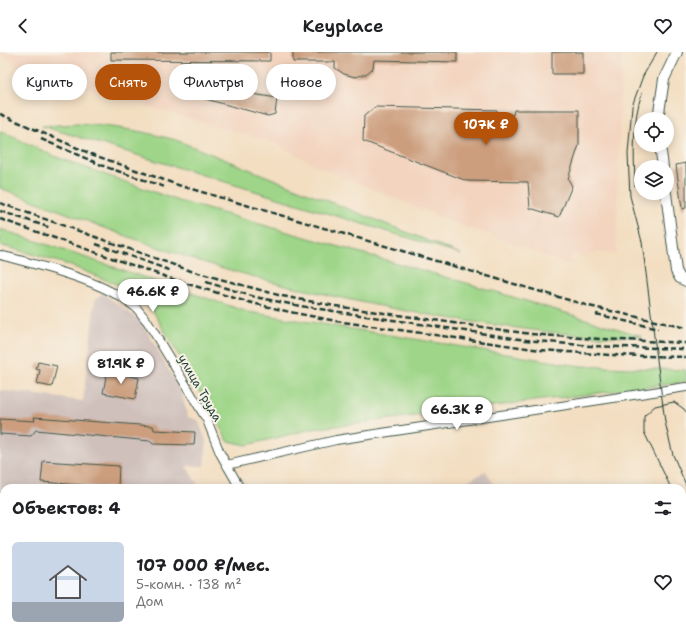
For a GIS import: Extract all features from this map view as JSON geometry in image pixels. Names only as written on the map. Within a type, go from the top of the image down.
[{"type":"main road","points":[[659,112],[664,79],[677,52]]},
{"type":"main road","points":[[667,200],[676,271],[680,278],[686,281]]},
{"type":"street","name":"улица Труда","points":[[0,255],[45,267],[98,286],[136,308],[147,321],[207,420],[220,454],[238,484]]},
{"type":"street","points":[[227,465],[344,439],[686,387]]},
{"type":"shaded area","points":[[0,52],[622,52],[616,254],[596,252],[584,258],[573,253],[569,265],[484,232],[472,230],[314,165],[275,143],[126,100],[161,100],[161,64],[95,64],[95,91],[87,88],[87,64],[15,64],[0,54]]},
{"type":"shaded area","points":[[103,293],[142,322],[182,394],[188,417],[198,420],[207,443],[204,466],[186,466],[197,484],[0,484],[0,390],[83,401],[95,300]]},
{"type":"shaded area","points":[[486,471],[494,484],[462,484]]},
{"type":"green space","points":[[78,124],[127,129],[176,140],[461,254],[42,126]]},
{"type":"green space","points":[[0,132],[3,132],[56,157],[179,201],[470,284],[642,336],[622,337],[581,335],[445,318],[306,290],[237,272],[177,254],[0,188]]},
{"type":"green space","points":[[0,229],[248,312],[580,366],[686,370],[686,382],[312,429],[247,445],[228,441],[153,311],[133,291],[69,265],[0,245]]},
{"type":"building","points":[[111,52],[270,52],[270,61],[111,60]]},
{"type":"building","points":[[293,52],[457,52],[457,62],[374,60],[373,68],[366,74],[355,77],[344,74],[336,69],[335,62],[293,62]]},
{"type":"building","points":[[552,52],[583,52],[583,74],[552,74]]},
{"type":"building","points":[[258,95],[266,96],[266,100],[277,100],[275,114],[268,116],[209,100],[258,100]]},
{"type":"building","points":[[375,107],[497,110],[497,114],[513,115],[514,110],[579,110],[579,145],[568,179],[572,186],[559,217],[530,208],[528,182],[467,181],[363,141],[364,116]]},
{"type":"building","points":[[686,163],[686,208],[682,209],[676,165]]},
{"type":"building","points":[[38,362],[57,366],[52,387],[37,384],[40,370],[36,369]]},
{"type":"building","points":[[107,371],[139,378],[135,399],[103,393]]},
{"type":"building","points":[[34,417],[153,426],[154,430],[195,432],[194,445],[153,444],[150,441],[36,430],[31,436],[0,434],[0,419],[35,421]]},
{"type":"building","points":[[43,461],[119,466],[118,484],[67,484],[41,482]]},
{"type":"tram line","points":[[657,52],[643,76],[632,106],[628,154],[630,196],[642,242],[665,422],[673,455],[686,484]]},
{"type":"tram line","points":[[634,160],[635,127],[642,93]]},
{"type":"tram line","points":[[669,484],[644,432],[644,416],[655,406],[674,402],[686,412]]},
{"type":"railway","points":[[0,114],[91,154],[178,185],[589,306],[686,328]]},
{"type":"railway","points":[[41,139],[106,167],[165,187]]},
{"type":"railway","points":[[0,203],[191,271],[282,296],[335,306],[531,334],[686,343]]},
{"type":"railway","points":[[0,211],[51,228]]},
{"type":"railway","points":[[0,219],[175,280],[244,301],[290,312],[336,321],[541,350],[610,355],[686,357]]},
{"type":"railway","points":[[96,244],[172,271]]},
{"type":"railway","points":[[206,282],[255,297],[300,306],[526,340],[591,346],[686,349]]},
{"type":"railway","points":[[596,314],[658,329]]}]
